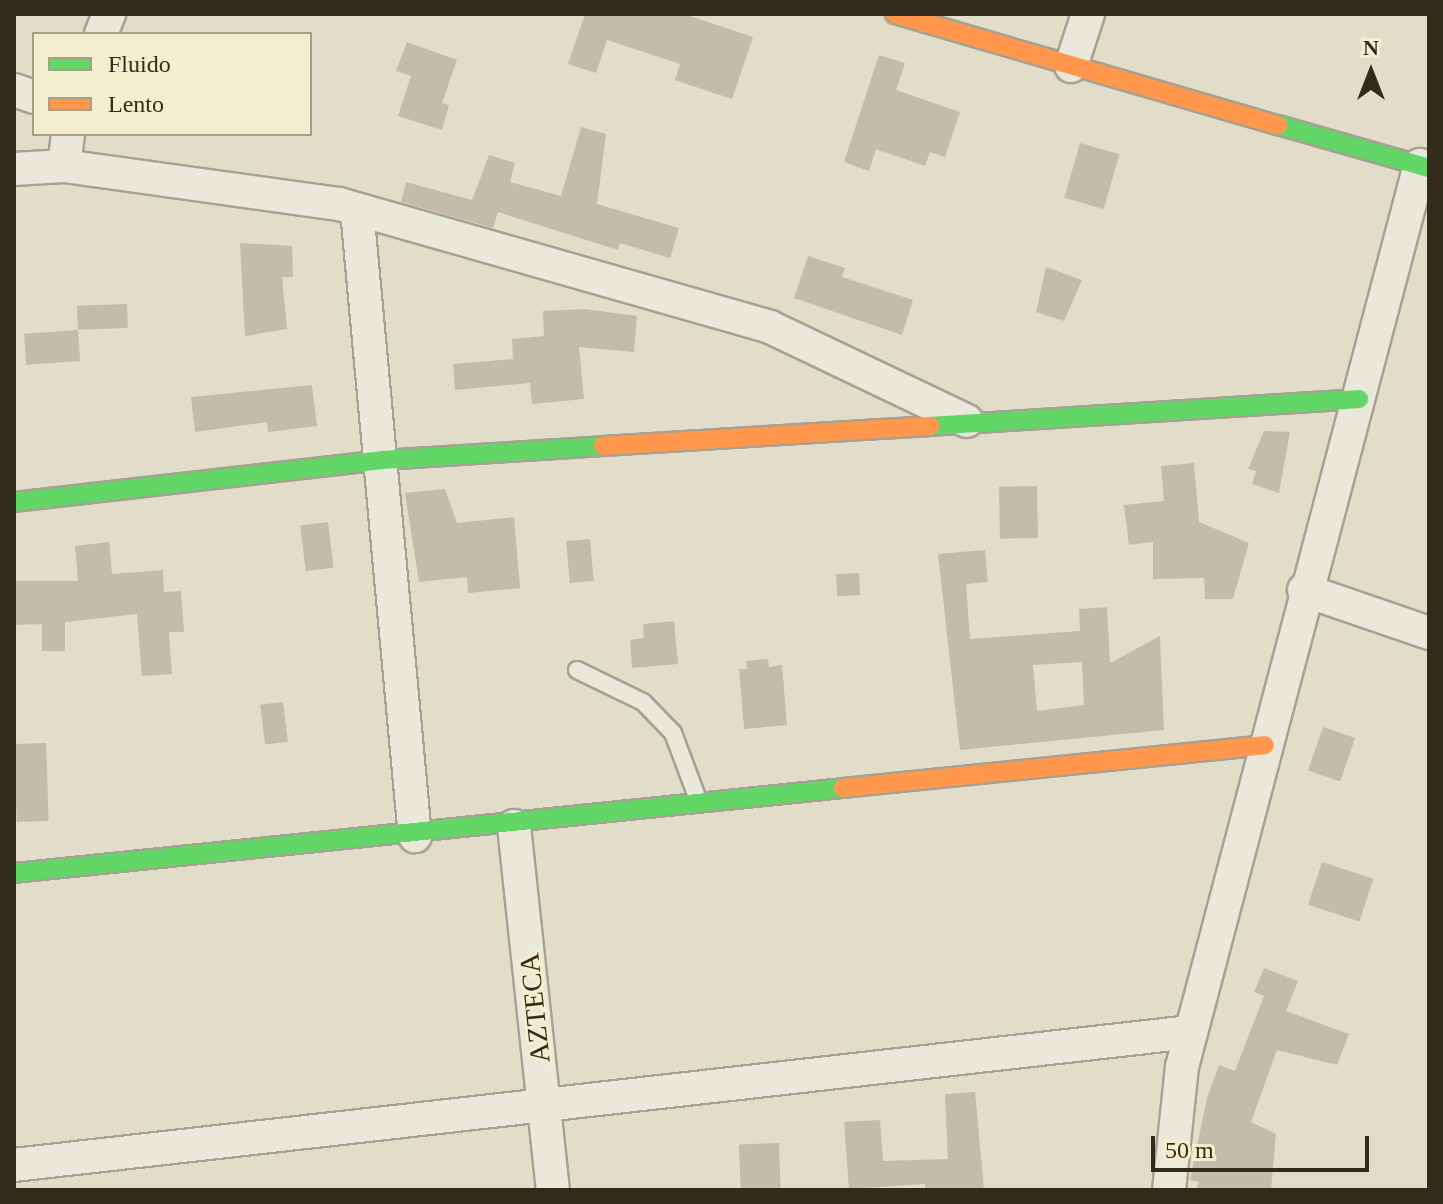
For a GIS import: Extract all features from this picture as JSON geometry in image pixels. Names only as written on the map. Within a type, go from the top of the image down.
[{"type":"street","points":[[895,14],[1424,167],[1304,590],[1190,1032],[1169,1190]]},
{"type":"street","points":[[1071,66],[1088,14]]},
{"type":"street","points":[[64,166],[68,136]]},
{"type":"street","points":[[14,169],[64,166],[357,210],[770,327],[967,421]]},
{"type":"street","points":[[357,210],[415,836]]},
{"type":"street","points":[[14,502],[382,460],[967,421],[1359,399]]},
{"type":"street","points":[[1304,590],[1429,633]]},
{"type":"street","points":[[14,873],[514,826],[1265,745]]},
{"type":"street","name":"AZTECA","points":[[514,826],[553,1190]]},
{"type":"street","points":[[14,1165],[1190,1032]]},
{"type":"lane","points":[[577,670],[643,702],[673,733],[701,806]]},
{"type":"building","points":[[585,14],[684,14],[753,37],[732,99],[675,80],[680,64],[607,40],[596,73],[568,64]]},
{"type":"building","points":[[407,42],[457,60],[442,103],[449,105],[442,130],[398,116],[411,76],[396,71]]},
{"type":"building","points":[[879,55],[905,63],[896,90],[960,112],[945,157],[930,152],[925,166],[876,149],[869,171],[844,162]]},
{"type":"building","points":[[581,127],[606,134],[597,204],[679,228],[670,258],[620,243],[618,250],[498,212],[493,228],[401,202],[406,182],[472,200],[489,155],[515,163],[510,182],[561,196]]},
{"type":"building","points":[[1080,143],[1119,154],[1104,209],[1064,198]]},
{"type":"building","points":[[240,243],[292,246],[293,277],[282,277],[287,329],[245,336]]},
{"type":"building","points":[[808,256],[845,268],[842,277],[913,300],[902,335],[794,298]]},
{"type":"building","points":[[1046,267],[1082,280],[1064,321],[1036,312]]},
{"type":"building","points":[[127,304],[128,328],[78,330],[77,306]]},
{"type":"building","points":[[584,309],[637,316],[634,352],[579,347],[584,399],[532,404],[530,383],[455,390],[453,364],[513,359],[512,339],[544,336],[543,311]]},
{"type":"building","points":[[78,330],[80,361],[26,365],[24,334]]},
{"type":"building","points":[[312,385],[317,426],[268,432],[267,422],[195,432],[191,397]]},
{"type":"building","points":[[1264,431],[1290,432],[1279,493],[1252,484],[1256,471],[1248,469]]},
{"type":"building","points":[[1194,463],[1199,522],[1249,543],[1233,599],[1205,599],[1204,578],[1153,579],[1153,542],[1129,545],[1124,505],[1164,501],[1161,466]]},
{"type":"building","points":[[1037,486],[1038,538],[1000,539],[999,487]]},
{"type":"building","points":[[445,489],[457,523],[514,517],[520,588],[468,593],[467,577],[419,582],[405,493]]},
{"type":"building","points":[[328,522],[334,568],[306,571],[300,525]]},
{"type":"building","points":[[590,539],[594,581],[570,583],[566,541]]},
{"type":"building","points":[[109,542],[112,574],[163,570],[164,592],[181,591],[184,632],[169,632],[172,674],[142,676],[137,614],[65,622],[65,651],[42,651],[42,624],[14,625],[14,581],[78,581],[75,546]]},
{"type":"building","points":[[985,550],[988,582],[966,584],[970,639],[1080,631],[1079,609],[1107,607],[1110,663],[1160,636],[1164,730],[960,750],[938,554]],"holes":[[[1082,662],[1084,705],[1037,711],[1033,665]]]},
{"type":"building","points":[[859,573],[860,595],[837,596],[836,574]]},
{"type":"building","points":[[674,621],[678,664],[632,668],[630,640],[644,638],[643,624]]},
{"type":"building","points":[[768,659],[769,667],[782,665],[787,725],[744,729],[739,669],[747,669],[746,661]]},
{"type":"building","points":[[283,702],[288,742],[265,745],[260,705]]},
{"type":"building","points":[[1323,727],[1355,738],[1340,782],[1308,770]]},
{"type":"building","points":[[46,743],[49,821],[17,822],[14,744]]},
{"type":"building","points":[[1322,862],[1373,879],[1359,921],[1308,905]]},
{"type":"building","points":[[1264,968],[1298,981],[1286,1011],[1349,1034],[1337,1065],[1277,1050],[1251,1122],[1276,1134],[1271,1190],[1196,1190],[1199,1182],[1190,1180],[1207,1098],[1219,1065],[1235,1071],[1264,996],[1254,992]]},
{"type":"building","points":[[975,1092],[984,1190],[925,1190],[925,1184],[849,1189],[844,1122],[880,1120],[883,1161],[948,1159],[945,1094]]},
{"type":"building","points":[[779,1143],[781,1190],[741,1190],[739,1144]]},
{"type":"traffic: fast","points":[[1278,125],[1429,168]]},
{"type":"traffic: fast","points":[[930,426],[1359,399]]},
{"type":"traffic: fast","points":[[14,502],[382,460],[603,446]]},
{"type":"traffic: fast","points":[[14,873],[843,788]]},
{"type":"traffic: slow","points":[[895,14],[1278,125]]},
{"type":"traffic: slow","points":[[603,446],[930,426]]},
{"type":"traffic: slow","points":[[843,788],[1265,745]]}]
